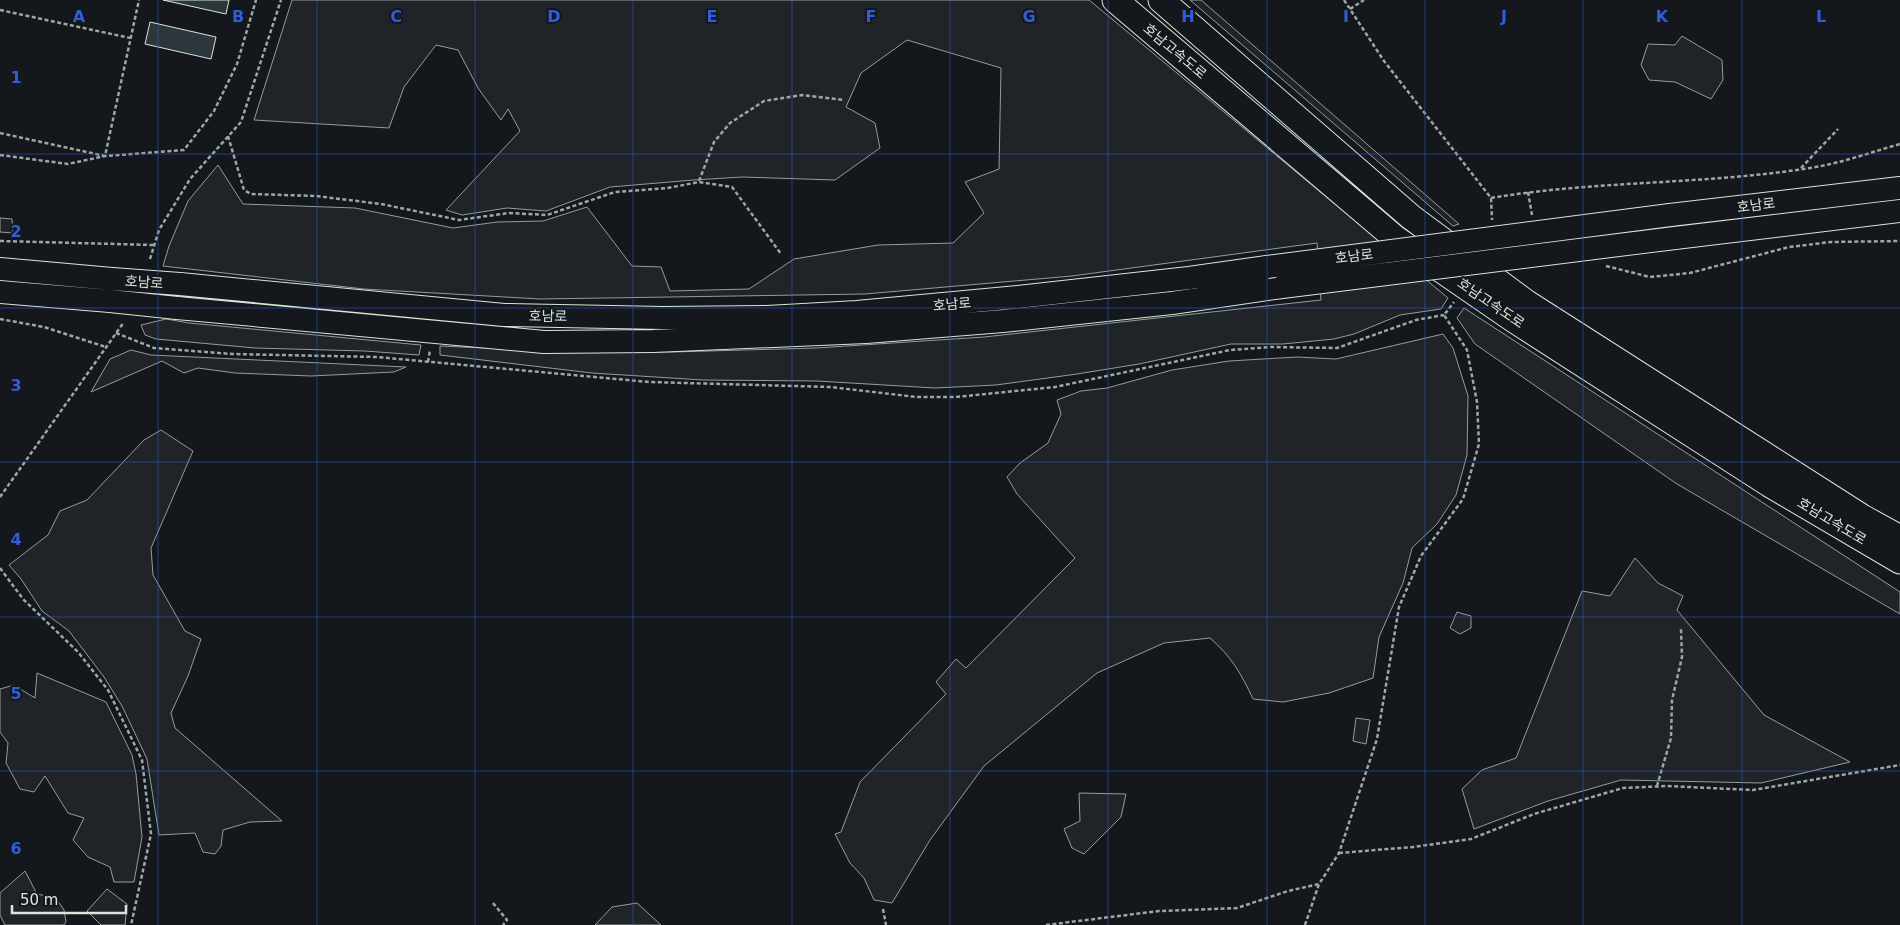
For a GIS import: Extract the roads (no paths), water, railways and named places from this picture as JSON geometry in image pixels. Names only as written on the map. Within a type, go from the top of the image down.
[{"type":"highway","name":"호남고속도로","points":[[1115,0],[1395,238],[1514,320],[1761,479],[1900,562]]},
{"type":"highway","name":"호남고속도로","points":[[1161,0],[1411,217],[1527,303],[1862,517],[1900,538]]},
{"type":"highway","name":"호남로","points":[[0,269],[504,315],[663,318],[767,317],[857,312],[1189,278],[1670,215],[1900,188]]},
{"type":"highway","name":"호남로","points":[[0,292],[544,342],[653,341],[866,332],[1004,321],[1172,303],[1282,287],[1900,211]]}]
